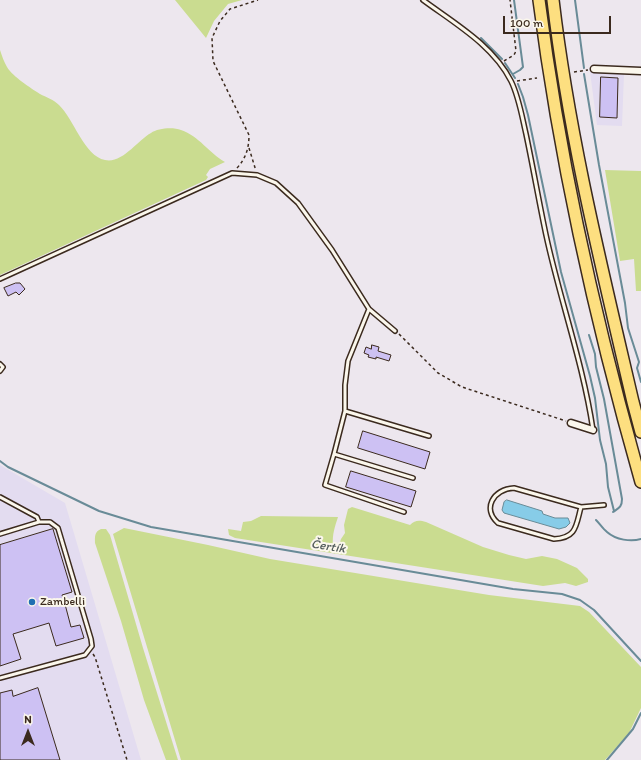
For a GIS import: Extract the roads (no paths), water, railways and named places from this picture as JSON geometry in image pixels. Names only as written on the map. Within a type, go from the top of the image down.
[{"type":"highway","points":[[539,0],[550,82],[571,201],[619,405],[641,482]]},
{"type":"highway","points":[[553,0],[564,80],[587,200],[641,432]]},
{"type":"street","points":[[594,69],[641,71]]},
{"type":"street","points":[[571,423],[593,430]]},
{"type":"lane","points":[[423,0],[476,40],[499,64],[512,82],[522,114],[546,234],[576,348],[588,399],[593,430]]},
{"type":"lane","points":[[0,279],[232,173],[257,174],[276,182],[298,203],[332,250],[369,309],[395,331]]},
{"type":"lane","points":[[369,309],[348,361],[345,379],[345,412],[325,485],[404,512]]},
{"type":"lane","points":[[0,364],[4,368],[0,371]]},
{"type":"lane","points":[[345,412],[429,436]]},
{"type":"lane","points":[[334,454],[413,478]]},
{"type":"lane","points":[[581,507],[576,526],[572,534],[564,538],[554,539],[498,523],[493,518],[491,511],[492,500],[497,493],[505,488],[514,488],[581,507],[604,505]]},
{"type":"lane","points":[[0,497],[37,517],[39,522]]},
{"type":"lane","points":[[0,534],[39,522],[50,522],[58,528],[92,646],[85,655],[0,678]]},
{"type":"water","points":[[507,500],[542,511],[543,514],[555,518],[568,518],[570,523],[566,527],[559,529],[504,513],[502,510],[504,502]]},
{"type":"waterway","points":[[513,74],[523,67],[514,0]]},
{"type":"waterway","points":[[575,0],[584,68]]},
{"type":"waterway","points":[[481,38],[502,59]]},
{"type":"waterway","points":[[505,63],[515,78]]},
{"type":"waterway","points":[[584,74],[599,165],[625,303],[628,328],[639,362],[637,368],[641,382]]},
{"type":"waterway","points":[[518,84],[528,115],[561,272],[595,398],[600,440],[606,464],[608,487],[614,511]]},
{"type":"waterway","points":[[589,335],[595,354],[596,367],[604,399],[622,499],[620,507],[613,512]]},
{"type":"waterway","name":"Čertík","points":[[0,461],[8,467],[99,511],[151,527],[513,589],[562,594],[580,600],[594,610],[641,661]]},
{"type":"waterway","points":[[596,520],[606,531],[619,539],[641,539]]},
{"type":"waterway","points":[[607,760],[633,729],[641,713]]},
{"type":"place","name":"Zambelli","points":[[32,602]]}]
